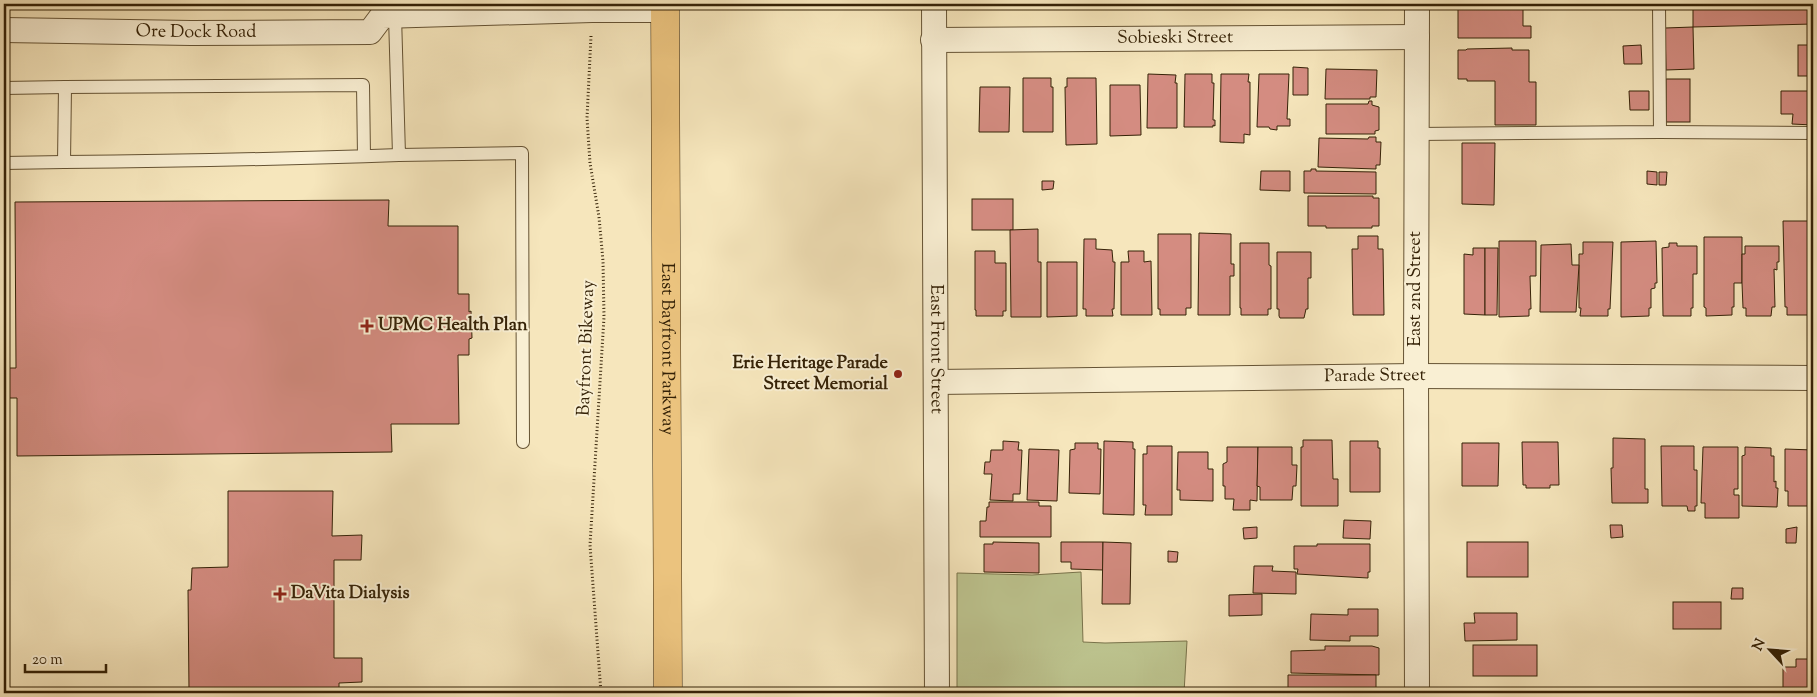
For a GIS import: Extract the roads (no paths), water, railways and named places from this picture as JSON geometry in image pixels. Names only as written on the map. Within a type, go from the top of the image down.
[{"type":"highway","name":"East Bayfront Parkway","points":[[664,7],[668,693]]},
{"type":"street","name":"East Front Street","points":[[934,4],[937,693]]},
{"type":"street","name":"East 2nd Street","points":[[1417,4],[1416,376],[1418,693]]},
{"type":"street","points":[[383,12],[592,10],[664,7]]},
{"type":"street","name":"Ore Dock Road","points":[[4,30],[191,34],[370,32],[383,12]]},
{"type":"street","name":"Sobieski Street","points":[[933,40],[1417,36]]},
{"type":"street","name":"Parade Street","points":[[936,382],[1416,376],[1813,378]]},
{"type":"lane","points":[[1659,4],[1660,132]]},
{"type":"lane","points":[[383,12],[400,155]]},
{"type":"lane","points":[[4,88],[363,85],[364,156]]},
{"type":"lane","points":[[64,162],[65,87]]},
{"type":"lane","points":[[1417,134],[1813,133]]},
{"type":"lane","points":[[4,163],[522,153],[523,442]]},
{"type":"place","name":"UPMC Health Plan","points":[[367,326]]},
{"type":"place","name":"Erie Heritage Parade Street Memorial","points":[[898,374]]},
{"type":"place","name":"DaVita Dialysis","points":[[280,594]]}]
